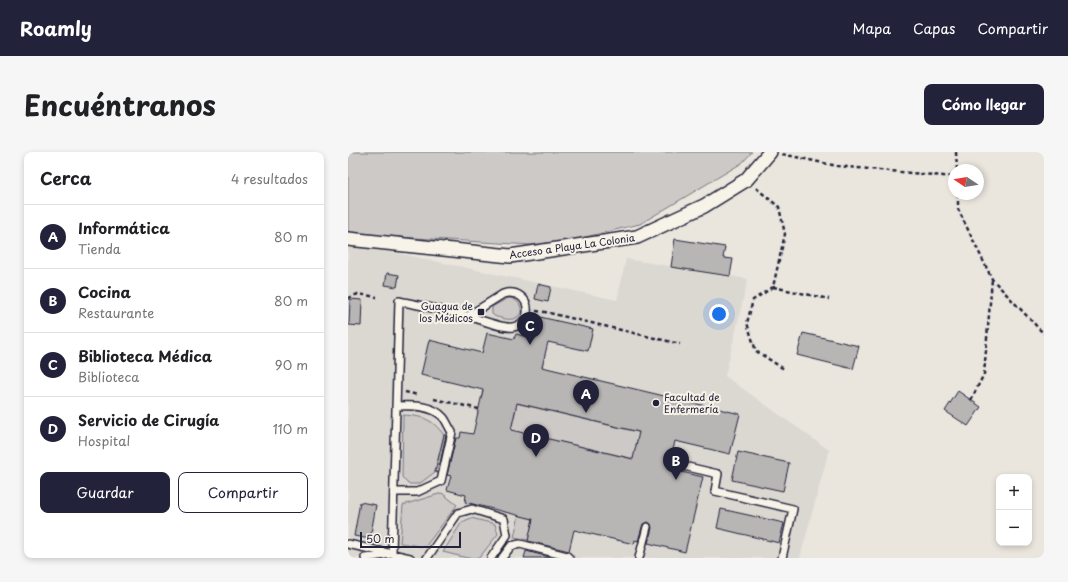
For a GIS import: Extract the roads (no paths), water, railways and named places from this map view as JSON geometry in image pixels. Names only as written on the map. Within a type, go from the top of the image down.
[{"type":"street","name":"Acceso a Playa La Colonia","points":[[348,239],[510,256],[637,237],[704,206],[746,180],[774,153]]},
{"type":"lane","points":[[392,554],[399,300],[508,327],[519,325],[526,316],[527,310],[524,299],[520,295],[509,292],[503,294],[468,316]]},
{"type":"lane","points":[[394,492],[416,492],[441,481],[452,432],[443,418],[434,410],[412,405],[396,406]]},
{"type":"lane","points":[[675,464],[718,474],[715,491],[794,509],[782,558]]},
{"type":"lane","points":[[427,558],[458,513],[472,509],[504,519],[507,536],[491,558]]},
{"type":"lane","points":[[639,558],[647,527]]},
{"type":"lane","points":[[348,544],[410,558]]},
{"type":"lane","points":[[502,558],[511,546],[520,544],[567,556],[569,558]]},
{"type":"lane","points":[[365,558],[392,554]]},
{"type":"place","name":"Guagua de los Médicos","points":[[481,312]]},
{"type":"place","name":"Biblioteca Médica","points":[[530,345]]},
{"type":"place","name":"Facultad de Enfermería","points":[[656,403]]},
{"type":"place","name":"Informática","points":[[586,413]]},
{"type":"place","name":"Servicio de Cirugía","points":[[536,457]]},
{"type":"place","name":"Cocina","points":[[676,480]]}]
